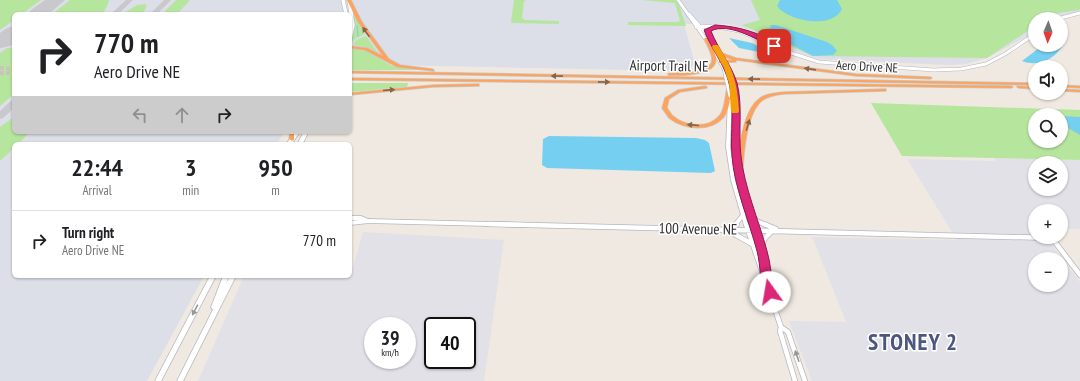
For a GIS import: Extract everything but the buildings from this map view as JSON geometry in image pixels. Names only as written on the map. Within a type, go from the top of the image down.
[{"type":"highway","points":[[349,0],[360,22],[388,61]]},
{"type":"highway","points":[[596,77],[672,74],[706,70],[712,66],[714,60],[708,39]]},
{"type":"highway","points":[[352,47],[366,49],[399,66],[416,69],[514,75]]},
{"type":"highway","points":[[720,54],[732,59],[856,75],[1028,84]]},
{"type":"highway","points":[[723,62],[752,62]]},
{"type":"highway","name":"Airport Trail NE","points":[[352,72],[1028,84]]},
{"type":"highway","name":"Airport Trail NE","points":[[352,80],[1028,87]]},
{"type":"highway","points":[[352,94],[433,86],[565,82]]},
{"type":"highway","points":[[729,88],[721,118],[714,123],[704,126],[688,125],[676,121],[667,114],[664,108],[665,100],[681,90],[696,88],[819,85]]},
{"type":"highway","points":[[1068,86],[1080,87]]},
{"type":"highway","points":[[740,177],[740,159],[743,140],[750,116],[758,102],[769,96],[784,93],[836,90],[1022,87]]},
{"type":"highway","points":[[1068,90],[1080,91]]},
{"type":"highway","points":[[292,134],[292,139]]},
{"type":"main road","points":[[343,0],[346,12]]},
{"type":"main road","points":[[349,0],[351,12]]},
{"type":"main road","points":[[352,19],[352,30]]},
{"type":"main road","points":[[290,142],[295,134]]},
{"type":"main road","points":[[158,381],[212,278]]},
{"type":"main road","points":[[205,331],[225,278]]},
{"type":"main road","points":[[180,381],[231,278]]},
{"type":"street","points":[[678,0],[682,3],[686,12],[720,54],[733,83],[735,96],[735,147],[740,177],[761,249],[766,280]]},
{"type":"street","points":[[1068,16],[1080,13]]},
{"type":"street","points":[[715,26],[707,30],[708,39],[723,62]]},
{"type":"street","name":"Aero Drive NE","points":[[698,27],[715,26],[744,31],[791,54],[813,62],[935,70],[963,69],[985,65],[999,58],[1028,39]]},
{"type":"street","points":[[726,68],[729,88]]},
{"type":"street","points":[[728,96],[728,154],[733,180],[752,244],[766,280],[781,327],[780,332],[795,381]]},
{"type":"street","points":[[744,214],[737,224],[727,230],[752,244]]},
{"type":"street","points":[[751,215],[757,221],[780,231]]},
{"type":"street","name":"100 Avenue NE","points":[[352,218],[361,218],[369,221]]},
{"type":"street","name":"100 Avenue NE","points":[[352,223],[369,221],[1052,238],[1080,275]]},
{"type":"street","points":[[761,249],[765,238],[772,231]]},
{"type":"street","points":[[781,327],[788,332],[805,381]]},
{"type":"shaded area","points":[[0,0],[1080,0],[1080,14],[1068,17],[1068,12],[1028,12],[1028,36],[987,58],[966,64],[949,65],[818,59],[786,48],[751,30],[740,27],[728,24],[684,24],[695,64],[686,71],[391,65],[367,57],[359,48],[352,48],[352,12],[12,12],[12,134],[283,134],[278,142],[12,142],[12,278],[203,278],[147,381],[0,381]]},
{"type":"shaded area","points":[[994,158],[1028,159],[1028,196],[1068,196],[1068,160],[1080,160],[1080,229],[1068,229],[1068,204],[1028,204],[1028,244],[1051,244],[1057,252],[1028,252],[1028,292],[1068,292],[1068,266],[1080,282],[1080,381],[812,381],[789,321],[846,322],[813,239],[810,237],[957,240],[907,159],[996,161]]},
{"type":"shaded area","points":[[363,232],[504,240],[484,381],[198,381],[243,278],[352,278],[352,267]]},
{"type":"green space","points":[[0,0],[41,0],[25,12],[12,12],[12,21],[0,30]]},
{"type":"green space","points":[[70,0],[109,0],[104,12],[55,12]]},
{"type":"green space","points":[[176,0],[190,0],[179,12],[164,12]]},
{"type":"green space","points":[[514,0],[527,0],[524,1],[522,18],[525,20],[559,21],[559,24],[511,23]]},
{"type":"green space","points":[[641,0],[675,0],[678,2],[686,26],[628,25],[628,22],[680,21],[675,3]]},
{"type":"green space","points":[[751,0],[1080,0],[1080,10],[1065,12],[1028,12],[1028,31],[987,58],[813,56],[742,25],[760,20]]},
{"type":"green space","points":[[145,4],[147,6],[143,12],[125,12],[137,5]]},
{"type":"green space","points":[[354,14],[365,34],[355,39],[352,43],[352,36]]},
{"type":"green space","points":[[366,36],[378,53],[365,47],[353,45],[356,40]]},
{"type":"green space","points":[[12,47],[12,96],[0,106],[0,53],[7,48]]},
{"type":"green space","points":[[352,48],[366,51],[392,66],[423,70],[352,70]]},
{"type":"green space","points":[[352,83],[408,83],[407,87],[352,92]]},
{"type":"green space","points":[[871,103],[1028,108],[1028,148],[1068,148],[1068,110],[1080,110],[1080,160],[1068,160],[1068,156],[1028,156],[1028,159],[902,156]]},
{"type":"green space","points":[[12,118],[12,134],[28,134],[20,142],[12,142],[12,150],[0,161],[0,127]]},
{"type":"water","points":[[780,0],[837,0],[842,9],[837,16],[829,20],[810,21],[790,16],[777,6]]},
{"type":"water","points":[[771,25],[776,25],[827,42],[837,51],[833,55],[813,56],[767,32],[765,29],[770,28]]},
{"type":"water","points":[[729,38],[752,43],[774,55],[739,48]]},
{"type":"water","points":[[1034,52],[1058,52],[1047,60],[1028,60],[1028,62],[1022,61]]},
{"type":"water","points":[[1068,116],[1080,117],[1080,135],[1068,128]]},
{"type":"water","points":[[549,136],[696,138],[705,140],[709,143],[715,171],[711,173],[547,168],[542,165],[543,139]]},
{"type":"waterway","points":[[357,26],[358,36]]},
{"type":"taxiway","points":[[45,8],[57,0]]},
{"type":"taxiway","points":[[116,12],[130,0]]},
{"type":"taxiway","points":[[155,12],[168,0]]},
{"type":"taxiway","points":[[12,35],[10,38],[12,40]]},
{"type":"taxiway","points":[[0,46],[12,43]]},
{"type":"taxiway","points":[[0,116],[12,105]]},
{"type":"runway","points":[[40,12],[56,0]]},
{"type":"runway","points":[[0,42],[12,33]]},
{"type":"tunnel","points":[[0,68],[12,69]]},
{"type":"tunnel","points":[[0,73],[12,73]]},
{"type":"slow traffic","points":[[716,47],[728,68],[733,83],[735,111]]},
{"type":"district","name":"STONEY 2","points":[[913,342]]},
{"type":"route","points":[[770,292],[766,280],[762,253],[740,177],[736,157],[735,96],[733,83],[728,68],[707,30],[715,26],[733,28],[749,33],[774,46]]}]
